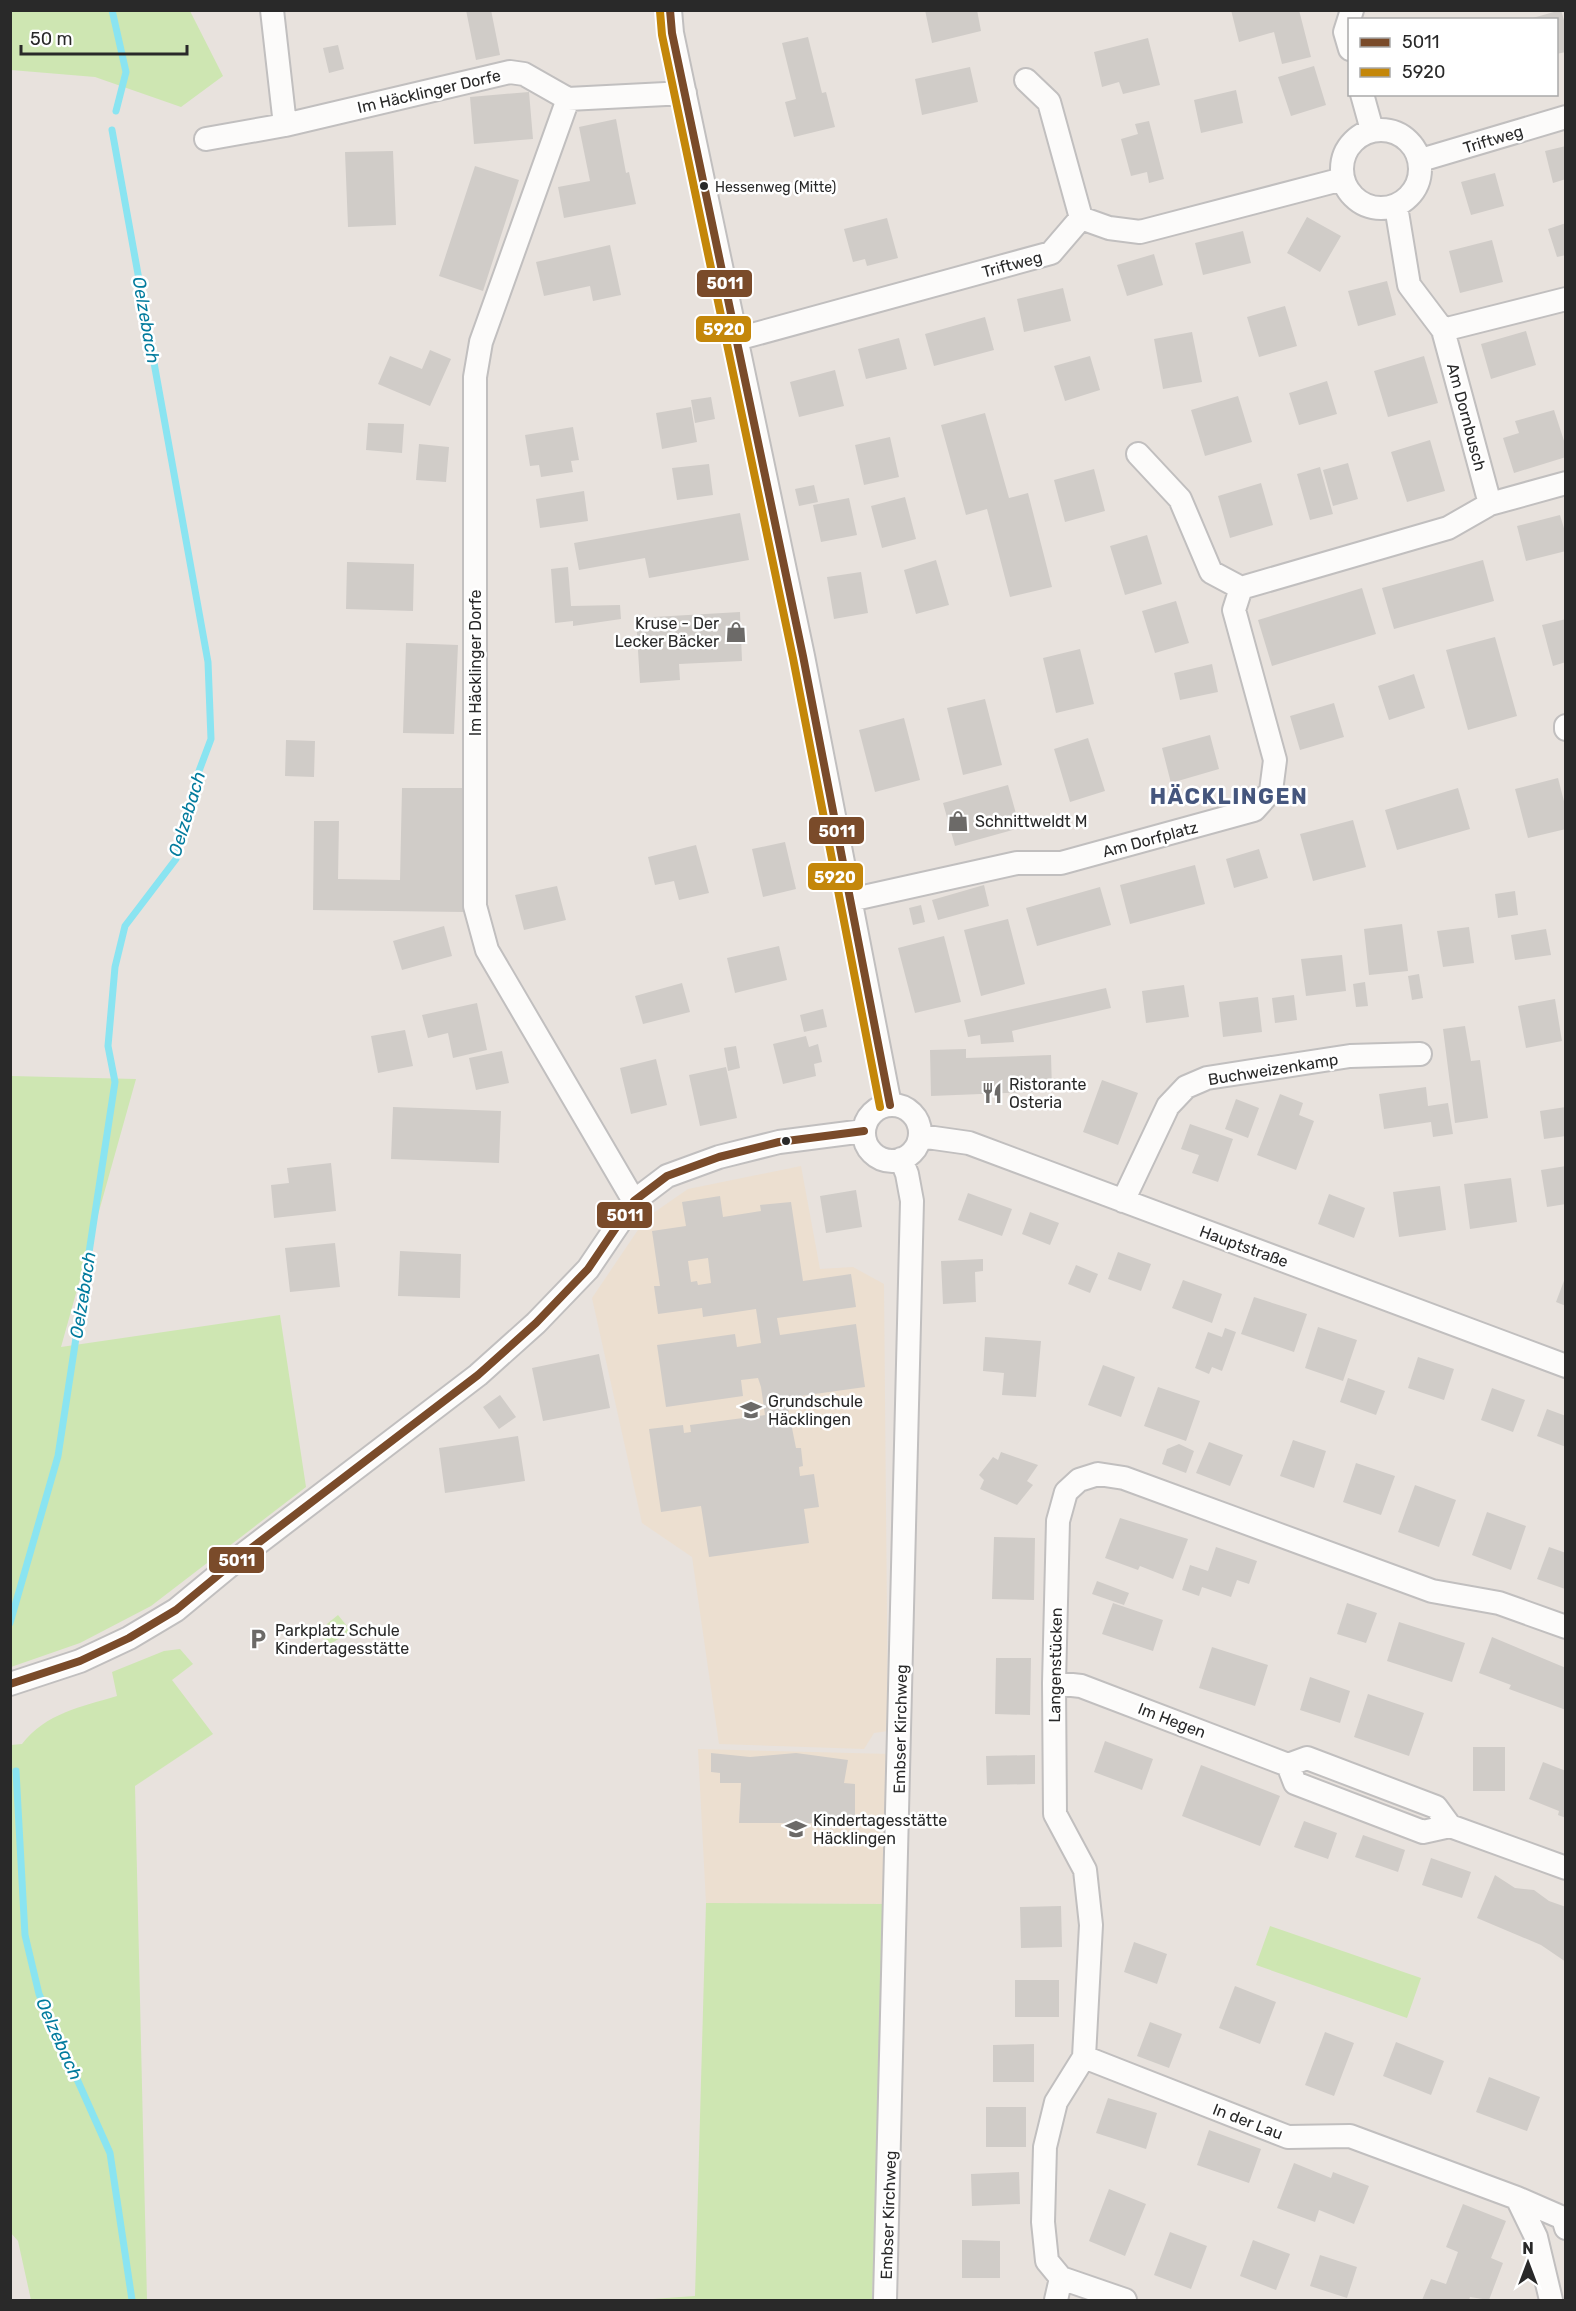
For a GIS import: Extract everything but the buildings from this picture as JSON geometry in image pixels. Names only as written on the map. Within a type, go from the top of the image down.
[{"type":"street","points":[[272,10],[285,125]]},
{"type":"street","points":[[670,10],[890,1105]]},
{"type":"street","points":[[1348,23],[1345,32],[1348,42]]},
{"type":"street","name":"Im Häcklinger Dorfe","points":[[206,139],[285,125],[510,72],[524,74],[568,99],[481,342],[475,377],[475,906],[487,950],[634,1201]]},
{"type":"street","points":[[1026,80],[1049,102],[1081,218],[1109,228],[1140,232],[1343,179]]},
{"type":"street","points":[[568,99],[685,93]]},
{"type":"street","points":[[1363,96],[1372,130]]},
{"type":"street","name":"Triftweg","points":[[1420,160],[1566,117]]},
{"type":"street","points":[[1372,130],[1390,130],[1408,139],[1420,160],[1421,174],[1417,187],[1408,198],[1396,206],[1374,208],[1364,204],[1347,189],[1343,179],[1344,154],[1360,135],[1372,130]]},
{"type":"street","name":"Am Dornbusch","points":[[1396,206],[1409,285],[1443,330],[1490,504]]},
{"type":"street","name":"Triftweg","points":[[737,339],[1051,253],[1081,218]]},
{"type":"street","points":[[1443,330],[1566,298]]},
{"type":"street","points":[[1138,454],[1180,499],[1211,572],[1241,588],[1448,528],[1490,504],[1566,483]]},
{"type":"street","name":"Am Dorfplatz","points":[[850,900],[1017,863],[1060,863],[1254,810],[1271,791],[1275,760],[1234,610],[1241,588]]},
{"type":"street","name":"Buchweizenkamp","points":[[1124,1201],[1168,1106],[1186,1088],[1207,1078],[1350,1056],[1420,1054]]},
{"type":"street","points":[[890,1105],[906,1108],[912,1113],[920,1128],[920,1136],[911,1153],[892,1161],[875,1155],[864,1140],[865,1123],[875,1110],[890,1105]]},
{"type":"street","points":[[10,1684],[81,1661],[129,1638],[176,1610],[245,1553],[486,1368],[536,1323],[588,1269],[634,1201],[667,1176],[718,1157],[779,1142],[864,1131]]},
{"type":"street","name":"Hauptstraße","points":[[920,1136],[969,1143],[1566,1366]]},
{"type":"street","name":"Embser Kirchweg","points":[[885,2301],[912,1201],[907,1174],[901,1159]]},
{"type":"street","name":"Langenstücken","points":[[1061,2278],[1047,2261],[1043,2222],[1045,2147],[1056,2102],[1084,2057],[1091,1925],[1085,1870],[1055,1814],[1054,1683],[1058,1521],[1061,1503],[1066,1492],[1079,1480],[1098,1474],[1124,1478],[1432,1591],[1499,1604],[1566,1627]]},
{"type":"street","name":"Im Hegen","points":[[1054,1683],[1081,1686],[1288,1765],[1295,1783],[1424,1832],[1450,1826],[1566,1868]]},
{"type":"street","name":"In der Lau","points":[[1084,2057],[1288,2137],[1350,2136],[1517,2198],[1563,2218],[1566,2228]]},
{"type":"street","points":[[1517,2198],[1536,2237],[1551,2301]]},
{"type":"street","points":[[1056,2301],[1061,2278],[1125,2301]]},
{"type":"shaded area","name":"Grundschule Häcklingen","points":[[801,1166],[820,1269],[853,1267],[884,1284],[888,1731],[874,1733],[864,1749],[719,1744],[692,1557],[642,1523],[592,1298],[646,1218],[688,1189]]},
{"type":"shaded area","name":"Kindertagesstätte Häcklingen","points":[[698,1749],[891,1754],[888,1904],[706,1903]]},
{"type":"green space","points":[[10,11],[190,11],[223,76],[181,107],[95,77],[11,70]]},
{"type":"green space","points":[[11,1076],[136,1079],[61,1347],[280,1315],[306,1487],[151,1606],[80,1643],[11,1667]]},
{"type":"green space","points":[[338,1615],[351,1631],[329,1645],[317,1632]]},
{"type":"green space","points":[[180,1649],[193,1664],[172,1680],[213,1734],[135,1786],[147,2300],[31,2300],[18,2241],[10,2232],[11,1745],[22,1744],[31,1733],[65,1712],[117,1696],[112,1672],[164,1651]]},
{"type":"green space","points":[[706,1903],[888,1904],[872,2300],[639,2300],[695,2296]]},
{"type":"green space","points":[[1270,1926],[1421,1978],[1407,2018],[1256,1965]]},
{"type":"waterway","name":"Oelzebach","points":[[112,10],[126,72],[116,111]]},
{"type":"waterway","name":"Oelzebach","points":[[10,1623],[58,1456],[115,1082],[108,1046],[115,967],[125,926],[176,859],[196,779],[211,739],[208,662],[112,130]]},
{"type":"waterway","name":"Oelzebach","points":[[16,1771],[25,1935],[39,1994],[110,2153],[132,2300]]},
{"type":"transit line","name":"5011","points":[[670,10],[672,33],[803,656],[890,1105]]},
{"type":"transit line","name":"5920","points":[[660,11],[662,35],[793,658],[880,1107]]},
{"type":"transit line","name":"5011","points":[[10,1684],[80,1661],[129,1638],[176,1610],[245,1553],[478,1375],[536,1323],[588,1269],[634,1201],[667,1176],[719,1157],[779,1142],[864,1131]]},
{"type":"place","name":"Hessenweg (Mitte)","points":[[704,186]]},
{"type":"place","name":"Kruse - Der Lecker Bäcker","points":[[736,632]]},
{"type":"place","name":"Schnittweldt M","points":[[958,821]]},
{"type":"place","name":"Ristorante Osteria","points":[[992,1093]]},
{"type":"place","name":"Grundschule Häcklingen","points":[[751,1410]]},
{"type":"place","name":"Parkplatz Schule Kindertagesstätte","points":[[258,1639]]},
{"type":"place","name":"Kindertagesstätte Häcklingen","points":[[796,1829]]},
{"type":"district","name":"HÄCKLINGEN","points":[[1229,796]]}]
